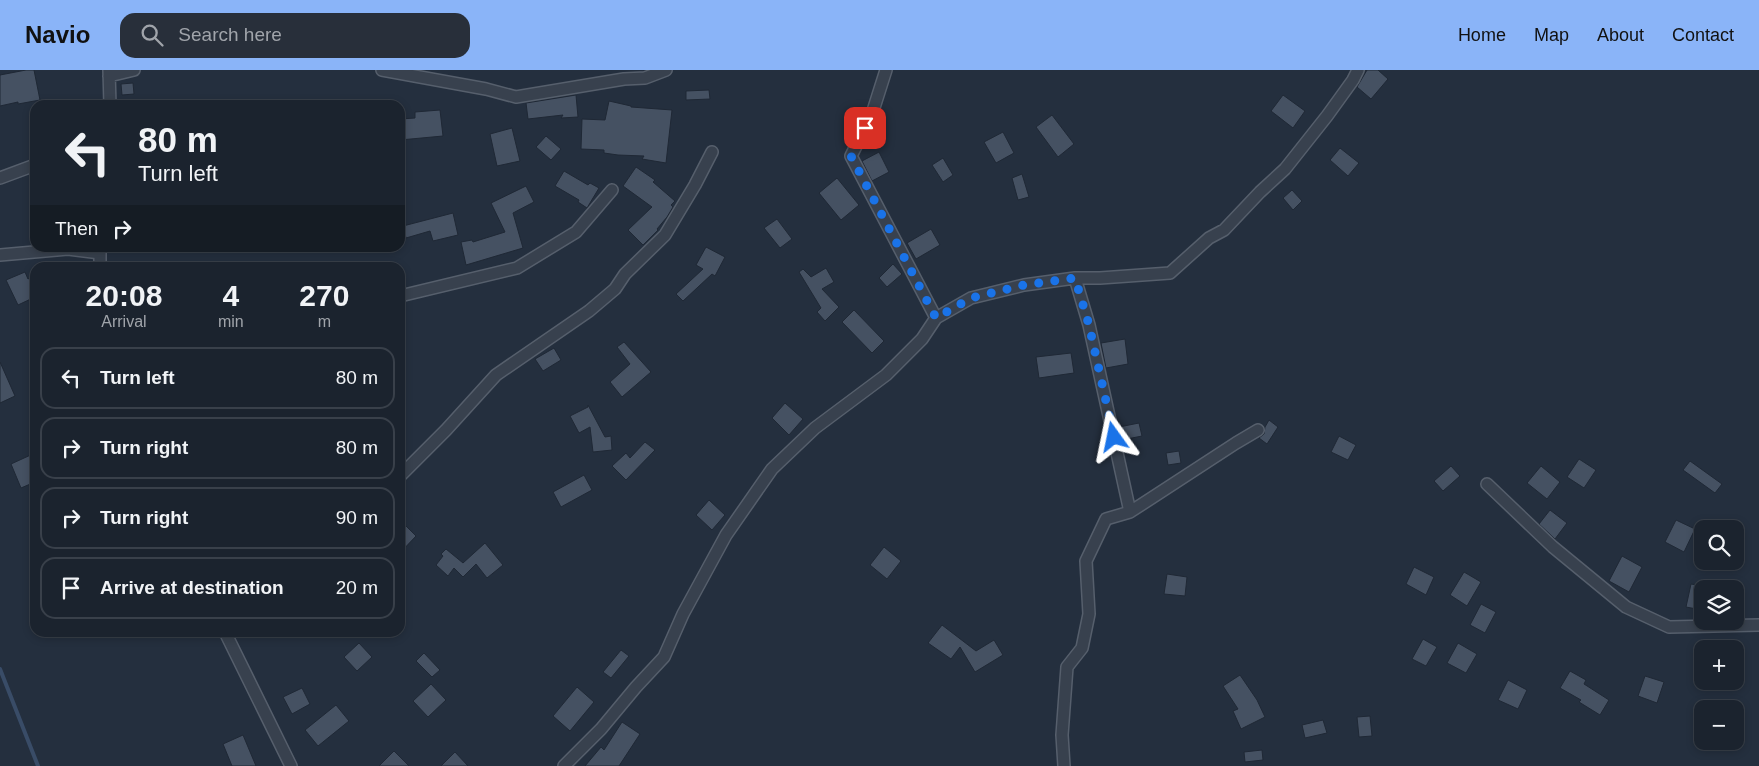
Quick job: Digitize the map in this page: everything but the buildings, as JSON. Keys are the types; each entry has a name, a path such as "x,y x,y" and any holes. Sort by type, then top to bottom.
{"street":[{"path":"110,100 109,73 134,70"},
{"path":"382,70 486,89 516,97 624,79 645,78 666,70"},
{"path":"886,70 872,114 851,156 936,318"},
{"path":"564,766 601,730 636,687 664,657 683,614 726,535 772,469 815,428 886,375 922,339 936,318 971,298 1024,285 1075,278 1170,273 1209,238 1224,230 1285,169 1327,116 1358,70"},
{"path":"405,471 446,430 496,375 589,311 615,289 625,274 665,235 712,152"},
{"path":"0,178 30,167"},
{"path":"405,295 517,268 576,232 612,190"},
{"path":"0,255 34,252"},
{"path":"1075,278 1089,325 1130,512"},
{"path":"1064,766 1062,735 1067,667 1082,648 1089,614 1086,561 1106,519 1130,512 1258,430"},
{"path":"1487,484 1553,547 1626,607 1668,627 1759,625"},
{"path":"228,637 292,766"}],"waterway":[{"path":"0,669 38,766"}],"route":[{"path":"865,128 851,156 936,318 971,298 1024,285 1075,278 1089,325 1114,437"}]}
